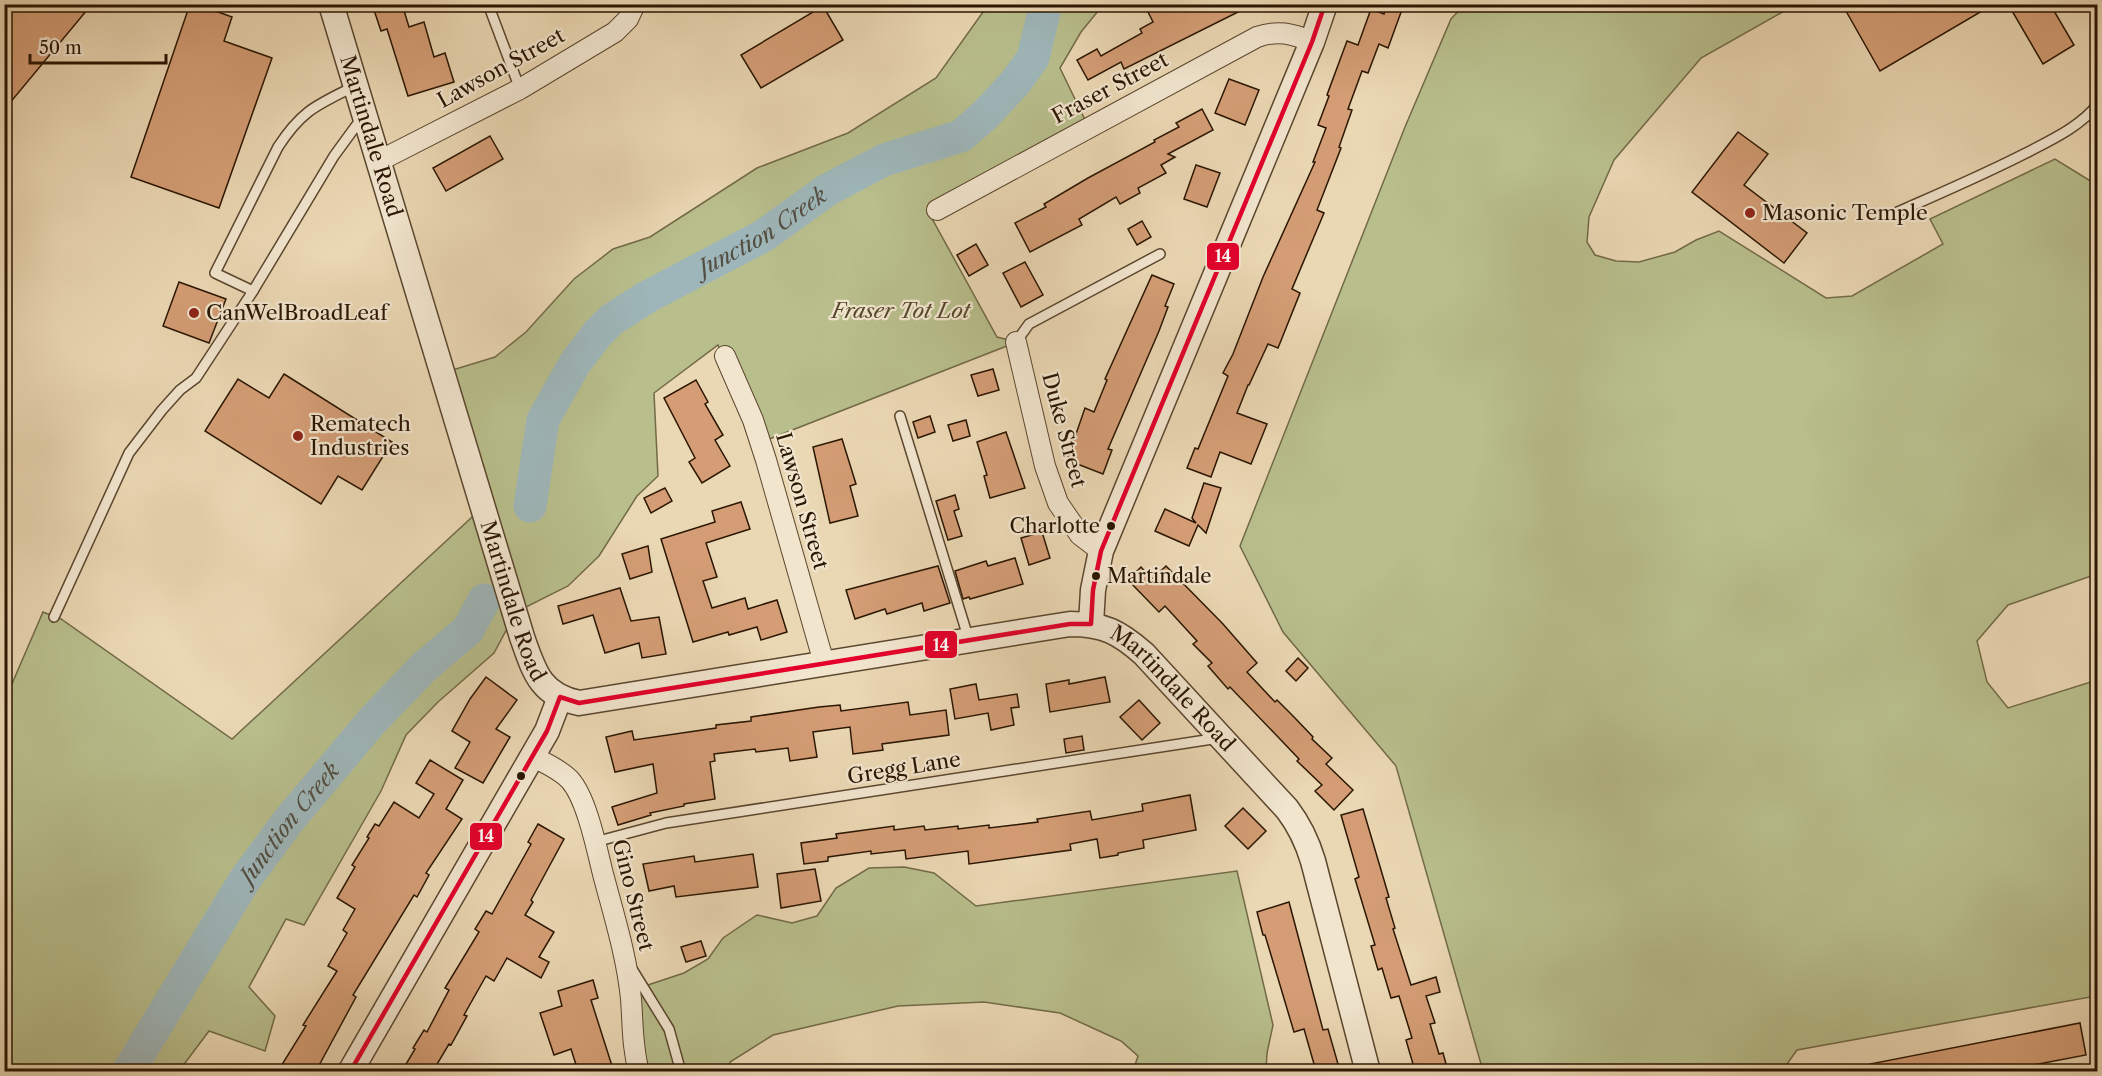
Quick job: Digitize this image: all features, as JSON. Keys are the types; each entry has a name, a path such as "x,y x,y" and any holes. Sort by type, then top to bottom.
{"street":[{"name":"Martindale Road","path":"331,4 526,647 545,688 560,697 579,703 1070,624 1091,624 1110,629 1127,639 1144,654 1287,809 1306,837 1368,1071"},
{"name":"Lawson Street","path":"379,161 520,89 615,32 628,18 635,4"},
{"path":"1091,624 1093,590 1101,550 1312,42 1325,4"},
{"name":"Fraser Street","path":"937,210 1257,37 1282,32 1312,42"},
{"name":"Duke Street","path":"1016,342 1045,466 1058,503 1080,535 1101,550"},
{"name":"Lawson Street","path":"724,356 753,420 824,663"},
{"path":"350,1071 547,731 560,697"},
{"name":"Gino Street","path":"532,756 570,780 577,790 595,842 625,957 639,1071"}],"lane":[{"path":"488,4 520,89"},
{"path":"253,291 215,273 278,147 302,116 318,104 356,86"},
{"path":"1891,216 2058,137 2097,104"},
{"path":"54,617 129,453 162,410 180,390 196,378 253,291 334,156 365,114"},
{"path":"1016,342 1029,324 1160,254"},
{"path":"900,416 969,641"},
{"name":"Gregg Lane","path":"595,842 666,824 1221,737"},
{"path":"625,957 669,1029 681,1071"}],"green space":[{"name":"Fraser Tot Lot","path":"988,5 1103,5 1081,32 1060,68 1088,126 929,213 997,337 1017,342 759,443 718,345 654,393 658,476 637,496 599,556 568,586 516,612 494,653 438,702 406,735 381,791 304,925 286,919 249,987 275,1016 265,1051 209,1031 179,1071 5,1072 5,700 43,612 61,619 232,739 484,506 446,372 495,357 526,332 574,279 613,249 650,237 757,168 848,133 936,78"},
{"path":"1464,5 1795,5 1701,58 1614,160 1589,217 1587,242 1595,255 1616,261 1639,262 1675,252 1719,231 1826,298 1852,296 1943,244 1930,219 2055,159 2097,185 2097,574 2008,605 1977,641 1987,682 2008,708 2097,680 2097,1016 2090,997 1797,1050 1782,1071 1483,1071 1396,766 1283,632 1240,546 1405,127 1451,19"},
{"path":"904,867 934,873 976,906 1237,871 1273,1025 1266,1071 1133,1071 1138,1056 1121,1041 1060,1013 984,1002 898,1006 773,1035 730,1062 727,1071 637,1071 630,1000 642,987 684,973 708,959 723,938 757,915 792,923 817,916 836,888 869,868"}],"building":[{"path":"4,4 92,4 4,110"},
{"path":"190,4 232,17 224,41 272,58 219,208 131,177"},
{"path":"393,4 402,4 409,27 424,22 434,57 445,53 454,82 408,96 387,29 381,31 374,10"},
{"path":"1144,4 1254,4 1124,69 1121,62 1088,80 1077,60 1097,49 1101,56 1142,33 1140,29 1153,22"},
{"path":"1387,4 1404,4 1388,48 1379,44 1368,73 1362,71 1348,109 1352,110 1339,147 1341,148 1317,210 1324,213 1292,289 1300,293 1278,348 1268,344 1237,413 1267,424 1251,464 1220,452 1211,477 1187,468 1195,448 1198,449 1228,376 1223,373 1233,354 1263,277 1315,162 1313,162 1326,128 1318,125 1347,41 1358,45 1371,9 1384,14"},
{"path":"1842,4 1994,4 1880,71"},
{"path":"2008,4 2050,4 2074,45 2043,64"},
{"path":"823,6 843,40 761,88 741,55"},
{"path":"1229,79 1259,90 1245,125 1215,113"},
{"path":"1202,109 1213,130 1168,154 1175,157 1161,165 1166,173 1138,188 1140,193 1120,204 1116,197 1079,219 1082,225 1030,252 1015,223 1046,207 1044,204 1088,178 1155,142 1154,140 1179,127 1176,123"},
{"name":"Masonic Temple","path":"1738,132 1768,154 1744,185 1807,233 1784,263 1692,192"},
{"path":"490,136 503,159 446,191 433,168"},
{"path":"1196,165 1220,173 1207,207 1184,199"},
{"path":"1142,221 1151,237 1137,245 1128,229"},
{"path":"976,244 988,265 969,276 957,255"},
{"path":"1025,262 1043,295 1021,307 1003,273"},
{"path":"1152,275 1174,284 1165,306 1168,307 1159,331 1108,449 1112,450 1103,474 1067,460 1085,408 1094,412 1107,380 1105,379"},
{"name":"CanWelBroadLeaf","path":"179,282 226,299 209,343 163,326"},
{"path":"993,369 999,390 978,396 971,375"},
{"name":"Rematech Industries","path":"284,374 392,442 362,490 338,476 321,504 205,431 238,379 269,398"},
{"path":"696,380 708,402 705,404 723,435 715,440 730,466 702,483 689,462 695,458 664,398"},
{"path":"930,416 935,432 918,438 913,422"},
{"path":"966,420 970,436 953,441 948,425"},
{"path":"1006,432 1025,488 990,498 984,476 987,475 977,442"},
{"path":"842,439 856,484 850,486 858,516 830,523 813,447"},
{"path":"1204,483 1221,488 1206,533 1198,525 1189,546 1155,531 1165,509 1196,523 1192,518"},
{"path":"665,488 672,501 651,513 644,498"},
{"path":"955,495 959,509 954,511 962,536 948,540 936,501"},
{"path":"741,502 750,529 706,543 717,577 703,581 712,608 745,598 748,609 777,600 787,632 761,640 757,627 693,642 661,539 715,522 712,511"},
{"path":"1042,532 1050,558 1029,565 1021,538"},
{"path":"648,546 652,572 630,579 622,554"},
{"path":"1015,558 1023,584 963,599 955,571 986,561 988,566"},
{"path":"938,566 950,603 924,611 922,603 887,614 885,609 855,619 846,590"},
{"path":"1166,566 1223,624 1257,663 1247,672 1332,758 1326,764 1353,790 1334,810 1315,791 1322,785 1208,666 1212,663 1193,644 1197,641 1165,606 1159,612 1128,580 1141,567 1152,579"},
{"path":"620,588 631,621 659,617 666,654 642,658 639,643 605,653 593,615 563,624 558,606"},
{"path":"1298,658 1308,668 1296,681 1286,671"},
{"path":"486,677 517,700 496,729 510,737 483,783 455,768 470,742 452,731 470,699"},
{"path":"1105,677 1110,702 1050,712 1046,684 1069,680 1069,684"},
{"path":"976,684 979,700 1017,694 1019,707 1011,708 1014,725 991,730 988,713 955,719 950,689"},
{"path":"1139,700 1160,723 1142,740 1120,717"},
{"path":"908,702 910,715 946,710 949,735 882,744 883,750 853,754 850,727 813,732 817,757 790,761 788,748 714,754 715,761 710,762 715,799 650,813 651,815 618,825 612,807 657,793 653,764 615,772 606,737 632,731 634,740 716,728 716,725 751,721 751,717 819,707 840,705 841,711"},
{"path":"1082,736 1084,750 1066,753 1064,739"},
{"path":"430,760 463,780 446,809 462,819 426,873 429,875 417,897 414,895 353,995 356,997 316,1071 278,1071 306,1026 303,1025 337,971 328,966 347,933 343,930 355,909 337,898 355,867 352,865 375,824 379,826 394,802 419,818 434,794 416,783"},
{"path":"1190,795 1196,830 1143,840 1144,848 1118,853 1118,855 1100,858 1097,839 1070,844 1071,850 969,864 968,851 906,859 905,850 871,854 871,851 828,857 828,861 804,864 801,843 837,838 836,834 894,826 894,830 924,826 925,830 989,825 989,828 1038,822 1037,819 1090,811 1092,820 1143,811 1142,804"},
{"path":"1243,808 1266,831 1248,849 1225,826"},
{"path":"1363,809 1389,897 1386,898 1395,928 1393,929 1411,985 1436,977 1440,992 1426,996 1435,1023 1430,1024 1439,1054 1443,1053 1448,1071 1415,1071 1406,1040 1412,1038 1399,996 1391,998 1382,968 1378,970 1371,946 1375,945 1355,879 1359,877 1341,815"},
{"path":"538,824 564,839 525,915 554,932 539,957 549,962 541,978 507,958 494,981 486,976 464,1015 467,1016 451,1045 449,1044 433,1071 402,1071 424,1030 427,1032 449,990 445,988 479,932 475,929 486,911 492,914 531,844 528,842"},
{"path":"753,854 758,887 676,897 674,886 649,891 643,864 694,856 695,862"},
{"path":"815,869 821,901 781,908 777,874"},
{"path":"1289,902 1323,1030 1328,1029 1340,1071 1316,1071 1304,1029 1294,1032 1265,935 1263,935 1257,912"},
{"path":"701,941 706,956 686,962 681,947"},
{"path":"593,980 598,998 591,1000 613,1069 578,1071 571,1049 554,1055 540,1013 562,1006 558,991"},
{"path":"2080,1023 2086,1055 2002,1071 1871,1071 1870,1064"}],"waterway":[{"name":"Junction Creek","path":"530,506 543,420 575,363 611,320 647,297 763,236 827,190 884,160 961,136 985,115 1015,83 1033,58 1046,4"},
{"name":"Junction Creek","path":"128,1072 244,881 289,820 373,720 424,667 468,630 484,600"}],"transit line":[{"name":"14","path":"350,1072 547,731 560,697 579,703 1070,624 1091,624 1093,590 1101,551 1312,42 1325,4"}],"place":[{"name":"Masonic Temple","path":"1750,213"},
{"name":"CanWelBroadLeaf","path":"194,313"},
{"name":"Rematech Industries","path":"298,436"},
{"name":"Charlotte","path":"1111,526"},
{"name":"Martindale","path":"1096,576"}]}
